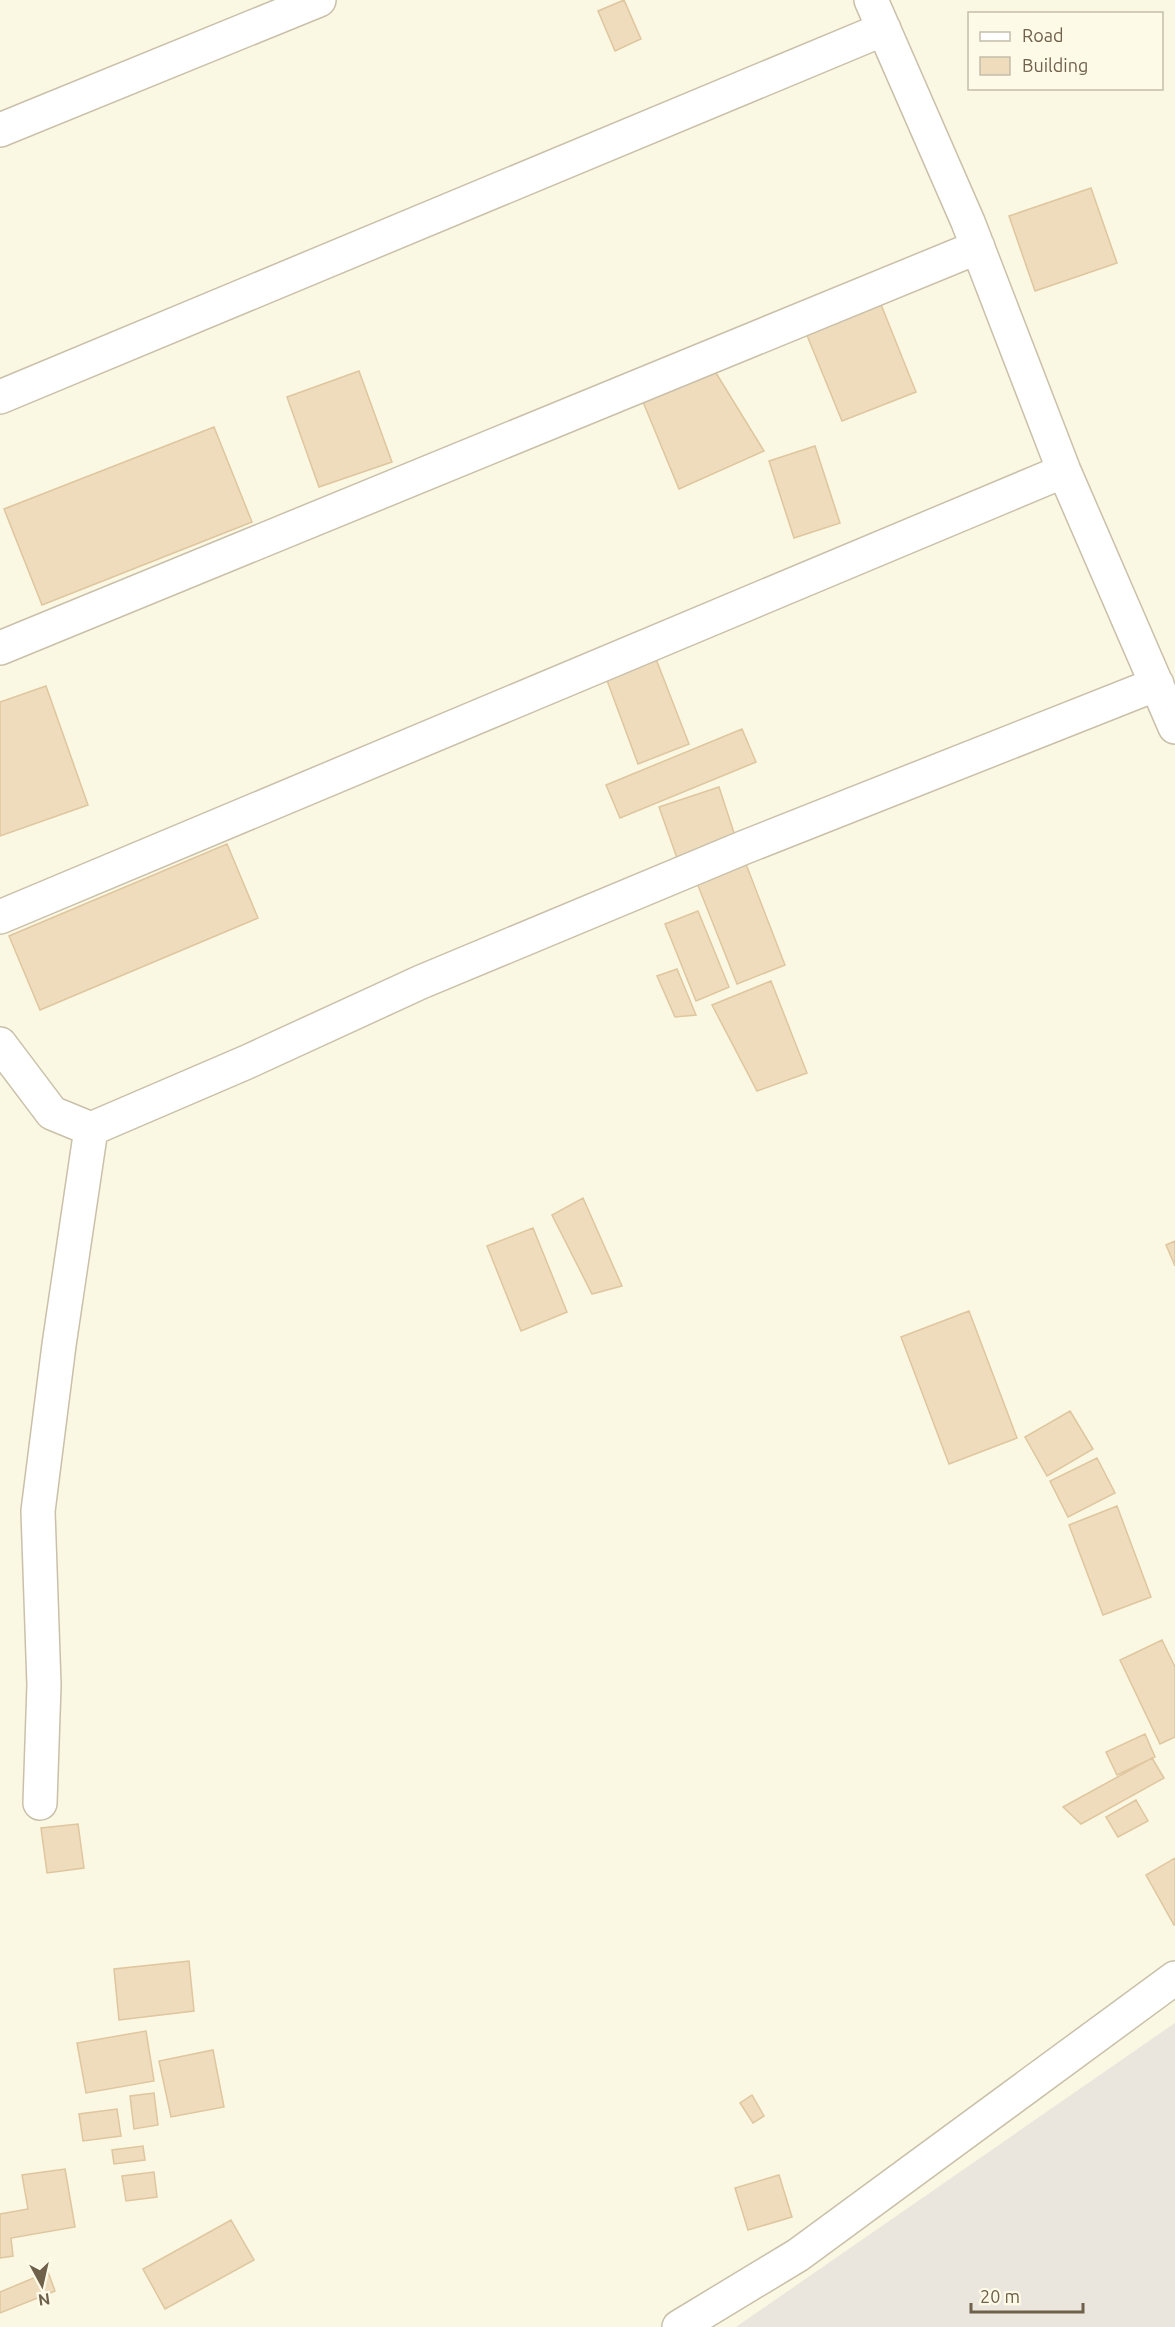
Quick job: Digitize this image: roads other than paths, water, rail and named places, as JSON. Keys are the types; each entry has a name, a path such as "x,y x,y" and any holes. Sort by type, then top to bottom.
{"street":[{"path":"0,130 319,0"},
{"path":"0,397 877,15 978,247 1064,471 1175,726"},
{"path":"0,648 978,247"},
{"path":"0,916 1064,471"},
{"path":"0,1044 51,1113 91,1129 247,1062 421,982 745,847 1157,684"},
{"path":"40,1803 44,1685 38,1511 59,1345 91,1129"},
{"path":"694,2323 798,2255 1175,1978"}]}
